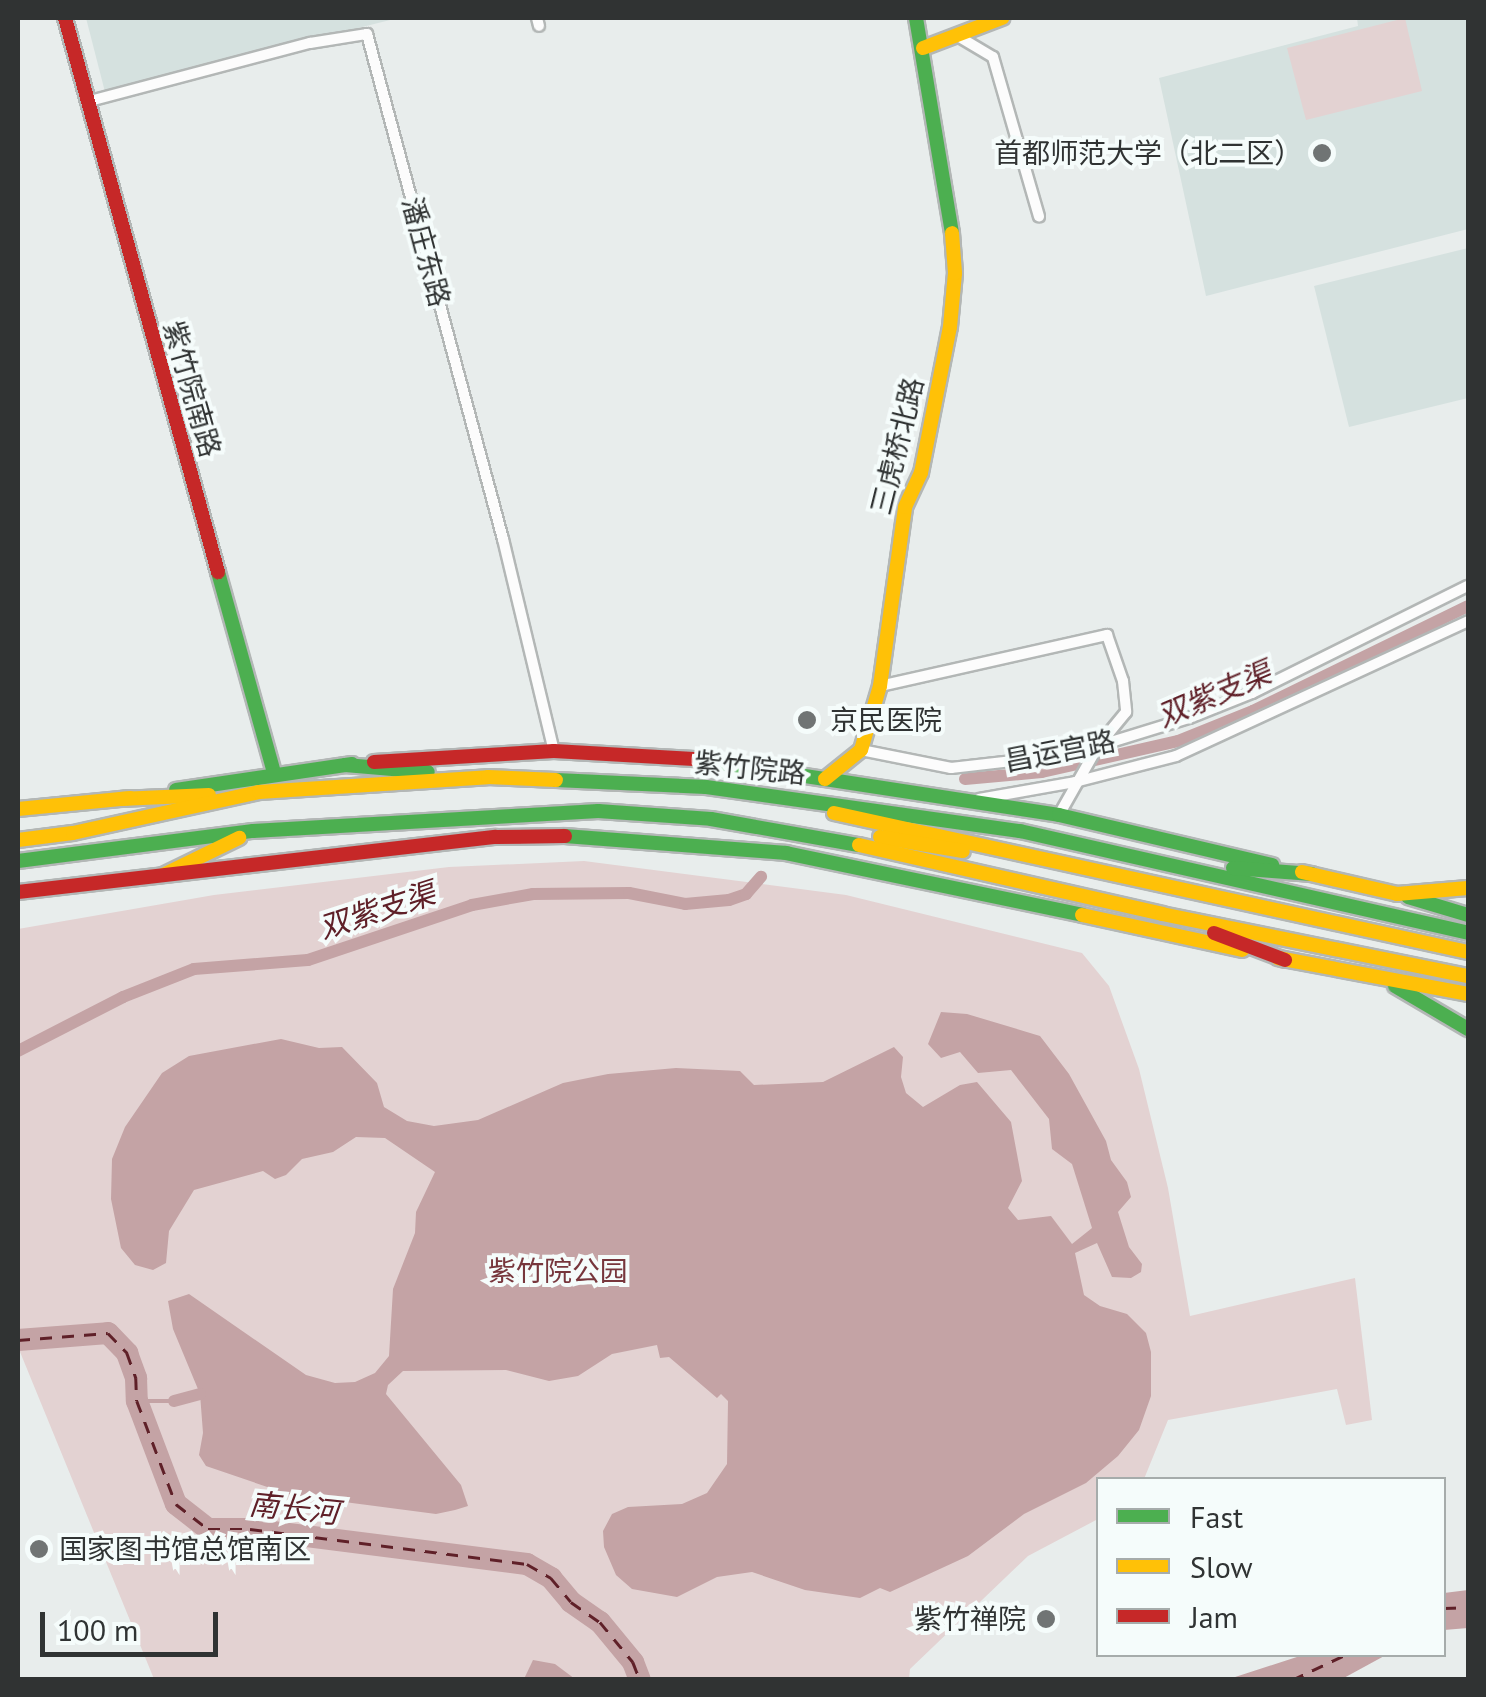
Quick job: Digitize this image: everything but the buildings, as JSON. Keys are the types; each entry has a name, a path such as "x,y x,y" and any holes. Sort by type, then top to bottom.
{"main road":[{"name":"紫竹院南路","path":"65,18 274,774"},
{"name":"三虎桥北路","path":"861,750 880,686 905,507 921,473 950,327 955,273 916,18"},
{"path":"923,48 1002,18"},
{"path":"826,779 861,750"},
{"path":"120,800 274,774 428,756 554,752 706,760 1059,815 1397,894 1468,915"},
{"path":"345,764 488,776"},
{"name":"紫竹院路","path":"18,840 74,833 259,792 488,776 706,787 1020,830 1468,934"},
{"path":"706,787 1021,851 1450,953 1468,962"},
{"path":"18,809 259,792"},
{"name":"紫竹院路","path":"18,861 252,832 598,810 711,818 910,854 1162,914 1468,976"},
{"path":"711,818 794,822 1019,861 1450,953 1468,952"},
{"path":"163,875 252,832"},
{"path":"18,892 496,837 606,836 786,853 861,866 1285,960 1468,994"},
{"path":"1167,862 1312,874"},
{"path":"1397,894 1468,888"},
{"path":"1162,914 1285,960"},
{"path":"1386,980 1468,1028"}],"street":[{"name":"潘庄东路","path":"86,102 310,42 367,34 503,539 554,752"},
{"path":"955,35 993,57 1038,216"},
{"name":"昌运宫路","path":"861,750 951,768 1048,757 1098,746 1190,718 1252,693 1468,586"},
{"path":"969,801 1075,782 1176,756 1468,621"},
{"name":"昌运宫路","path":"880,686 1107,635 1122,681 1126,712 1098,746 1059,815"}],"shaded area":[{"path":"86,18 398,18 105,92"},
{"name":"首都师范大学（北二区）","path":"1357,18 1468,18 1468,229 1206,296 1159,78 1358,26"},
{"path":"1468,248 1468,398 1349,427 1314,286"},
{"path":"941,1012 967,1014 1040,1036 1069,1074 1106,1141 1111,1160 1127,1182 1131,1197 1118,1212 1129,1247 1142,1264 1141,1272 1131,1278 1112,1277 1097,1243 1075,1253 1084,1295 1100,1306 1127,1314 1146,1333 1151,1352 1151,1396 1139,1430 1118,1456 1086,1483 1024,1514 968,1556 890,1592 880,1588 860,1598 805,1590 752,1572 717,1577 677,1597 632,1589 616,1575 604,1547 603,1531 612,1514 628,1507 682,1504 707,1493 727,1464 728,1401 721,1394 717,1398 669,1357 660,1358 657,1345 612,1354 578,1376 549,1381 506,1370 403,1371 388,1385 386,1394 461,1485 468,1506 455,1510 436,1514 291,1495 206,1466 199,1455 203,1433 200,1394 173,1329 168,1301 189,1294 306,1375 335,1383 355,1382 375,1373 389,1356 393,1289 415,1233 416,1212 435,1172 385,1138 356,1137 333,1152 302,1159 286,1175 275,1179 263,1171 194,1190 169,1231 166,1263 153,1270 135,1265 121,1248 111,1199 112,1159 125,1127 162,1073 189,1056 281,1039 319,1048 342,1047 377,1083 384,1107 407,1121 434,1126 478,1120 563,1083 608,1074 676,1068 740,1071 754,1085 823,1082 894,1047 903,1057 901,1077 906,1093 923,1107 960,1085 977,1082 1011,1122 1022,1181 1008,1208 1018,1220 1051,1216 1072,1244 1092,1228 1072,1164 1052,1149 1049,1119 1011,1070 978,1073 960,1052 941,1058 928,1044"},
{"path":"1468,1590 1468,1628 1446,1630 1446,1593"},
{"path":"1295,1657 1382,1657 1342,1679 1229,1679"},
{"path":"533,1660 555,1664 575,1679 524,1679"}],"green space":[{"path":"1405,18 1422,91 1306,120 1287,48"},
{"name":"紫竹院公园","path":"584,861 846,895 1082,953 1109,986 1139,1069 1168,1188 1190,1316 1355,1278 1372,1420 1346,1425 1337,1389 1168,1420 1145,1477 1096,1477 1096,1520 1028,1556 910,1669 909,1679 154,1679 18,1347 18,929 214,895 449,867"}],"waterway":[{"name":"双紫支渠","path":"965,779 1042,772 1178,741 1253,711 1468,606"},
{"name":"双紫支渠","path":"18,1051 123,997 194,969 308,960 472,905 533,894 629,893 685,904 729,900 746,894 761,877"},
{"name":"南长河","path":"18,1340 108,1333 127,1353 136,1378 137,1401 176,1504 208,1529 250,1529 527,1564 551,1578 571,1602 600,1622 633,1662 640,1680"},
{"path":"174,1401 200,1394"},
{"path":"137,1401 174,1401"}],"ferry route":[{"path":"18,1340 108,1333 127,1353 136,1378 137,1401 176,1504 208,1529 250,1529 527,1564 551,1578 571,1602 600,1622 633,1662 640,1680"},
{"path":"1446,1608 1468,1607"},
{"path":"1292,1680 1341,1657"}],"traffic: fast":[{"path":"916,18 952,233"},
{"path":"218,572 274,773"},
{"path":"694,759 1059,815 1272,865"},
{"path":"176,790 352,764"},
{"path":"345,765 428,772"},
{"path":"556,780 706,787 1020,831 1468,933"},
{"path":"18,861 253,831 598,811 711,819 859,845"},
{"path":"565,836 786,853 1082,915"},
{"path":"1233,868 1312,874"},
{"path":"1408,897 1468,915"},
{"path":"1395,986 1468,1029"}],"traffic: slow":[{"path":"923,48 1002,18"},
{"path":"825,779 861,750 880,686 905,507 921,473 950,327 955,273 952,233"},
{"path":"18,840 73,833 259,792 488,777 556,780"},
{"path":"120,799 209,795"},
{"path":"18,809 130,798"},
{"path":"834,813 1468,952"},
{"path":"880,837 963,851"},
{"path":"163,875 239,838"},
{"path":"859,845 1162,914 1468,976"},
{"path":"1302,872 1397,894 1468,888"},
{"path":"1082,915 1242,950"},
{"path":"1278,958 1468,994"}],"traffic: jam":[{"path":"65,18 218,572"},
{"path":"374,762 554,751 694,759"},
{"path":"18,892 496,837 565,836"},
{"path":"1214,933 1285,960"}],"place":[{"name":"首都师范大学（北二区）","path":"1322,153"},
{"name":"京民医院","path":"807,720"},
{"name":"国家图书馆总馆南区","path":"39,1549"},
{"name":"紫竹禅院","path":"1046,1619"}]}
